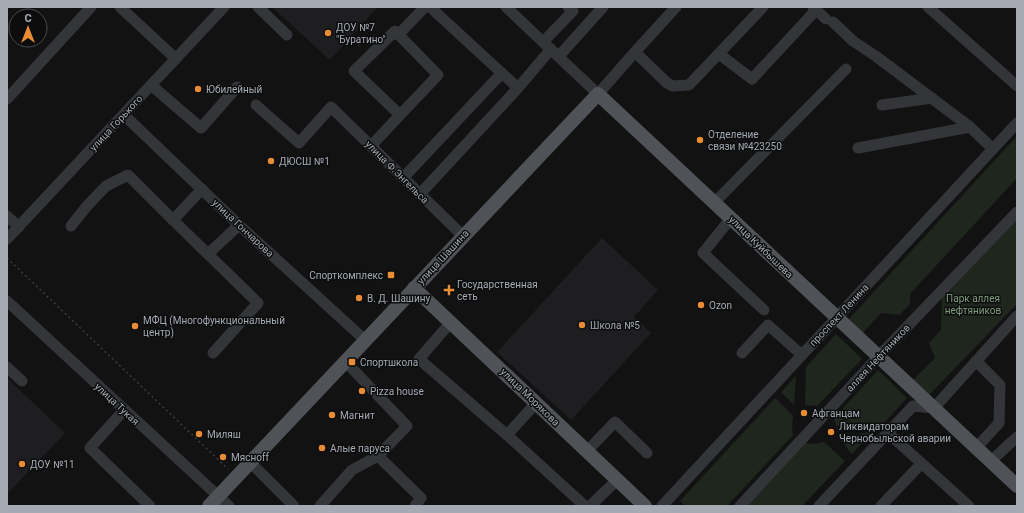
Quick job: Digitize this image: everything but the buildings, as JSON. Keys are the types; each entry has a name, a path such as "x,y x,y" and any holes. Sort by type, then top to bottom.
{"main road":[{"name":"улица Куйбышева","path":"598,94 1017,486"},
{"name":"улица Шашина","path":"213,501 598,94"},
{"name":"улица Морякова","path":"414,288 645,506"}],"street":[{"path":"7,99 91,7"},
{"path":"120,7 176,59"},
{"name":"улица Горького","path":"7,239 224,7"},
{"path":"258,7 287,35"},
{"path":"398,35 425,7"},
{"path":"430,7 518,88"},
{"name":"улица Куйбышева","path":"506,7 598,94"},
{"path":"420,194 518,88 551,49 573,11 568,7"},
{"path":"551,49 603,7"},
{"name":"улица Шашина","path":"598,94 676,7"},
{"path":"635,52 667,83 673,86 689,85 763,7"},
{"path":"928,7 1017,86"},
{"path":"719,54 752,79 815,8 853,41 877,57 970,127 993,149"},
{"path":"371,146 438,75 395,31 354,71 400,115"},
{"path":"715,202 846,69"},
{"path":"403,178 502,73"},
{"path":"151,85 201,128 237,87"},
{"path":"882,105 932,98"},
{"name":"улица Ф.Энгельса","path":"256,105 299,143 332,107 463,236"},
{"name":"улица Гончарова","path":"124,115 239,225 365,340"},
{"name":"проспект Ленина","path":"662,506 1017,123"},
{"path":"858,148 970,127"},
{"path":"71,226 106,186 128,175 258,303 213,353"},
{"path":"172,220 202,189"},
{"name":"аллея Нефтяников","path":"740,506 879,356 1017,212"},
{"path":"7,216 19,227"},
{"path":"731,218 703,253 764,310"},
{"path":"208,254 239,225"},
{"name":"улица Тукая","path":"7,301 124,410 213,501 229,506"},
{"path":"820,506 913,406 934,408 1017,316"},
{"path":"451,322 419,359 507,435 584,506"},
{"path":"742,353 768,326 802,355"},
{"path":"320,506 352,470 378,456 407,426 345,361"},
{"path":"976,361 1000,385 999,423 976,448"},
{"path":"7,367 22,381"},
{"path":"507,435 536,403"},
{"path":"124,410 90,448 150,506"},
{"path":"587,451 615,422 647,453"},
{"path":"888,434 969,506"},
{"path":"991,461 1017,437"},
{"path":"378,456 421,498 415,506"},
{"path":"250,462 294,506"},
{"path":"881,506 921,464"},
{"path":"590,506 618,480"}],"path":[{"path":"7,258 236,477"}],"shaded area":[{"name":"ДОУ №7 \"Буратино\"","path":"272,7 378,7 330,60"},
{"name":"Школа №5","path":"602,238 658,290 634,317 651,333 571,420 497,352"},
{"name":"ДОУ №11","path":"7,378 65,433 7,494"}],"green space":[{"name":"Парк аллея нефтяников","path":"1017,136 1017,178 910,294 910,304 899,315 881,313 862,334 847,321"},
{"name":"Парк аллея нефтяников","path":"1017,217 1017,304 928,396 912,381 935,358 929,343 941,330 942,291"},
{"path":"836,334 862,359 817,406 805,405 806,367"},
{"path":"878,370 907,398 884,423 836,426 834,418"},
{"path":"796,376 794,405 781,392"},
{"path":"775,398 793,416 793,435 727,506 685,506 680,501"},
{"path":"873,431 852,454 839,438"},
{"path":"824,442 845,461 802,506 746,506 805,443 814,444"}],"place":[{"name":"ДОУ №7 \"Буратино\"","path":"328,33"},
{"name":"Юбилейный","path":"198,89"},
{"name":"Отделение связи №423250","path":"700,140"},
{"name":"ДЮСШ №1","path":"271,161"},
{"name":"Спорткомплекс","path":"391,275"},
{"name":"Государственная сеть","path":"449,290"},
{"name":"В. Д. Шашину","path":"359,298"},
{"name":"Ozon","path":"701,305"},
{"name":"Школа №5","path":"582,325"},
{"name":"МФЦ (Многофункциональный центр)","path":"135,326"},
{"name":"Спортшкола","path":"352,362"},
{"name":"Pizza house","path":"362,391"},
{"name":"Афганцам","path":"804,413"},
{"name":"Магнит","path":"332,415"},
{"name":"Ликвидаторам Чернобыльской аварии","path":"831,432"},
{"name":"Миляш","path":"199,434"},
{"name":"Алые паруса","path":"322,448"},
{"name":"Мясноff","path":"223,457"},
{"name":"ДОУ №11","path":"22,464"}]}
